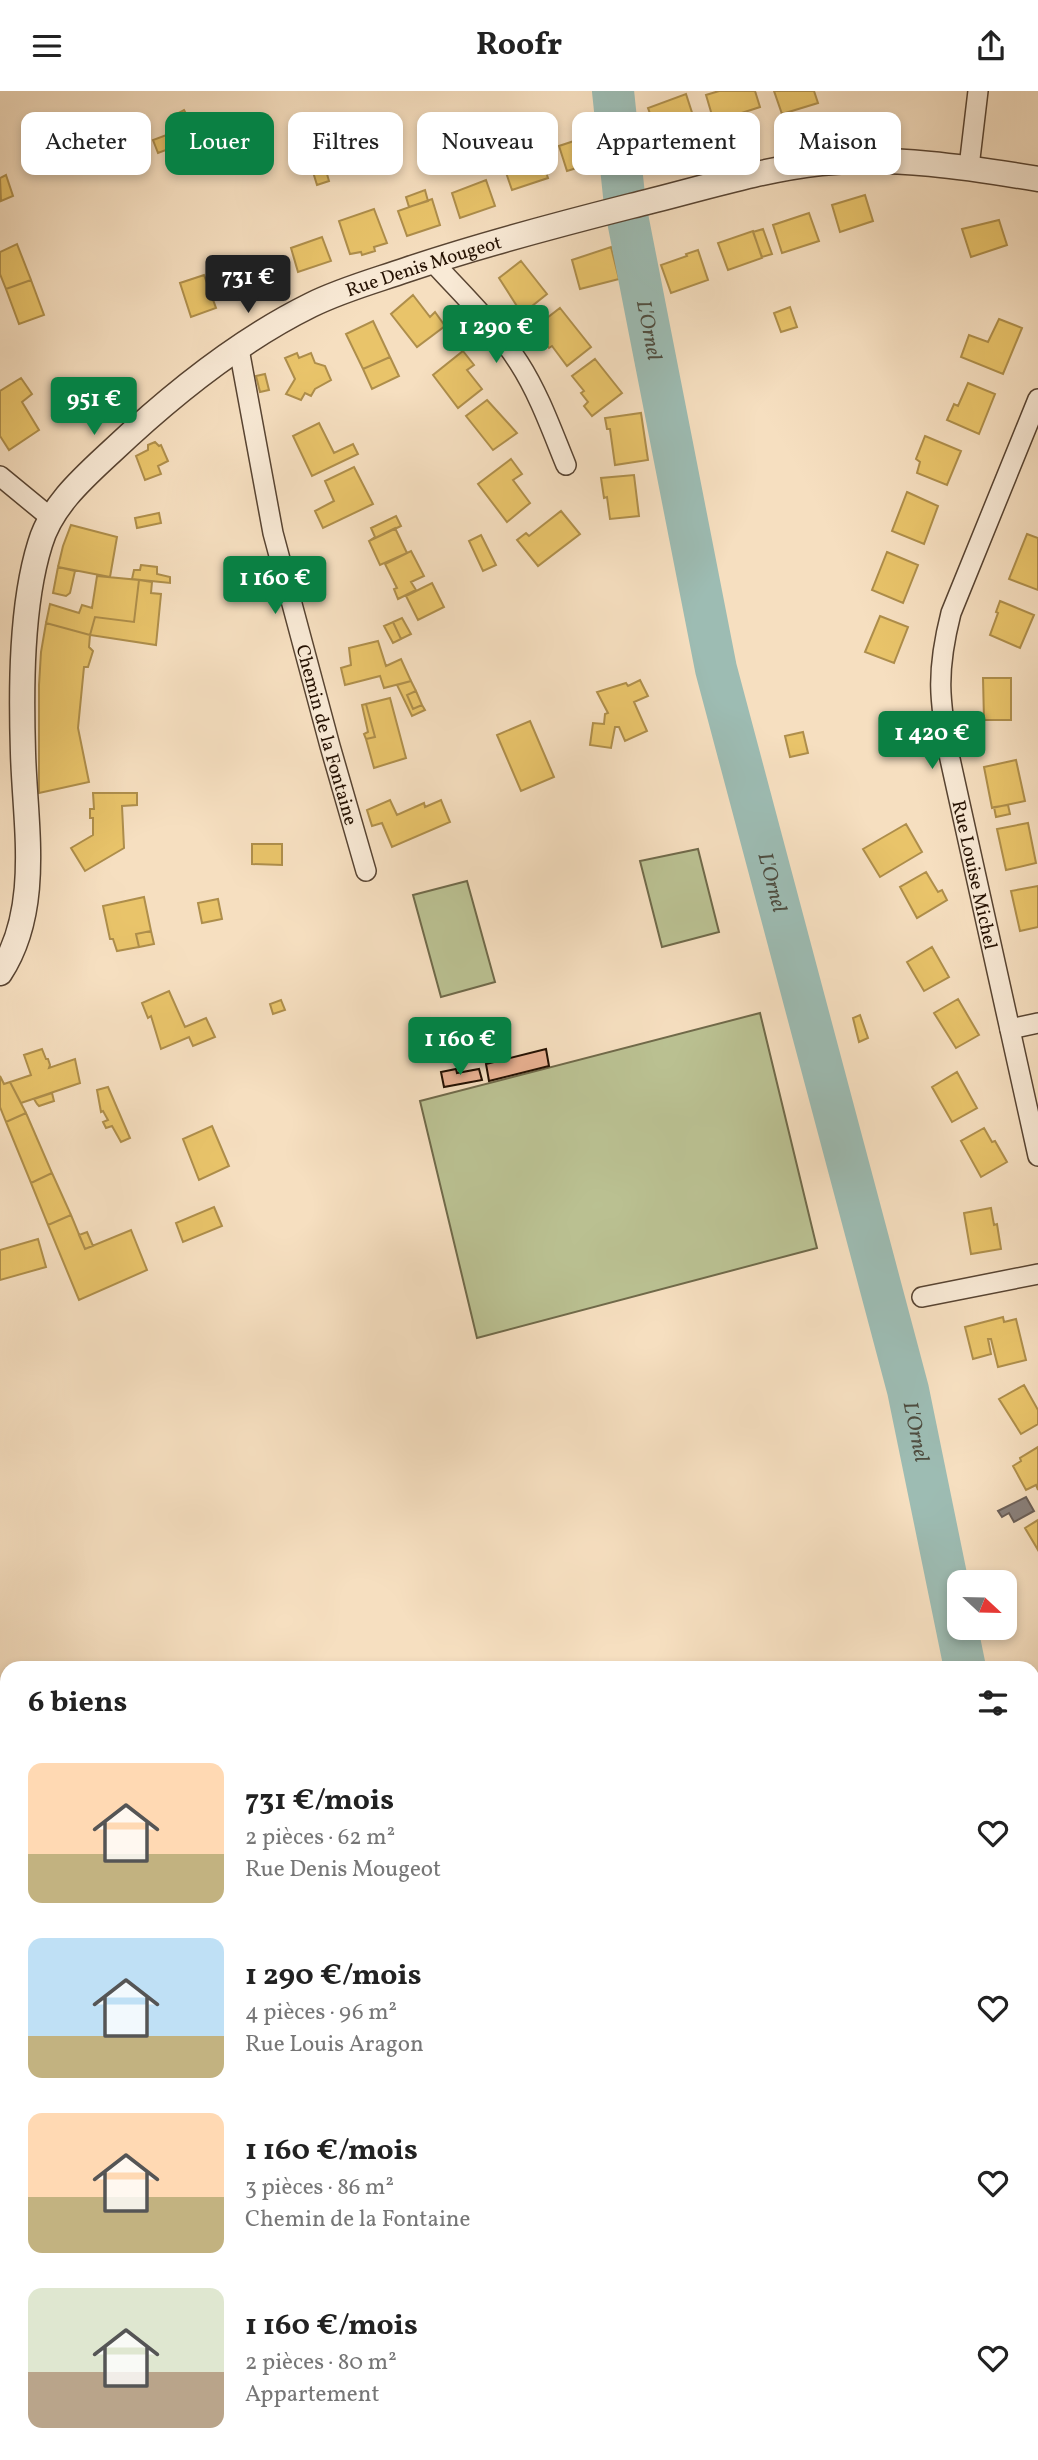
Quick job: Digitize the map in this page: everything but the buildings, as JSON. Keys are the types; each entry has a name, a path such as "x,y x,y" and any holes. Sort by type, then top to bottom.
{"street":[{"path":"969,167 978,91"},
{"name":"Rue Denis Mougeot","path":"0,973 16,944 23,920 27,847 22,691 31,577 41,540 51,518 75,488 134,430 239,349 277,323 314,304 432,261 610,211 752,176 817,164 881,161 969,167 1038,179"},
{"path":"432,261 497,333 520,363 566,465"},
{"name":"Chemin de la Fontaine","path":"239,349 274,533 330,747 366,871"},
{"name":"Rue Louise Michel","path":"1038,399 951,613 939,677 941,709 950,758 1038,1156"},
{"path":"0,476 51,518"},
{"path":"1010,1029 1038,1023"},
{"path":"922,1297 1038,1275"}],"green space":[{"path":"698,849 719,932 662,947 640,861"},
{"path":"467,881 495,982 441,997 413,895"},
{"path":"760,1013 817,1248 477,1338 420,1101"}],"water":[{"path":"601,91 623,91 625,112 603,112"},
{"path":"610,175 632,175 632,176 611,185"}],"waterway":[{"name":"L'Ornel","path":"613,91 625,205 716,669 908,1390 964,1661"}]}
